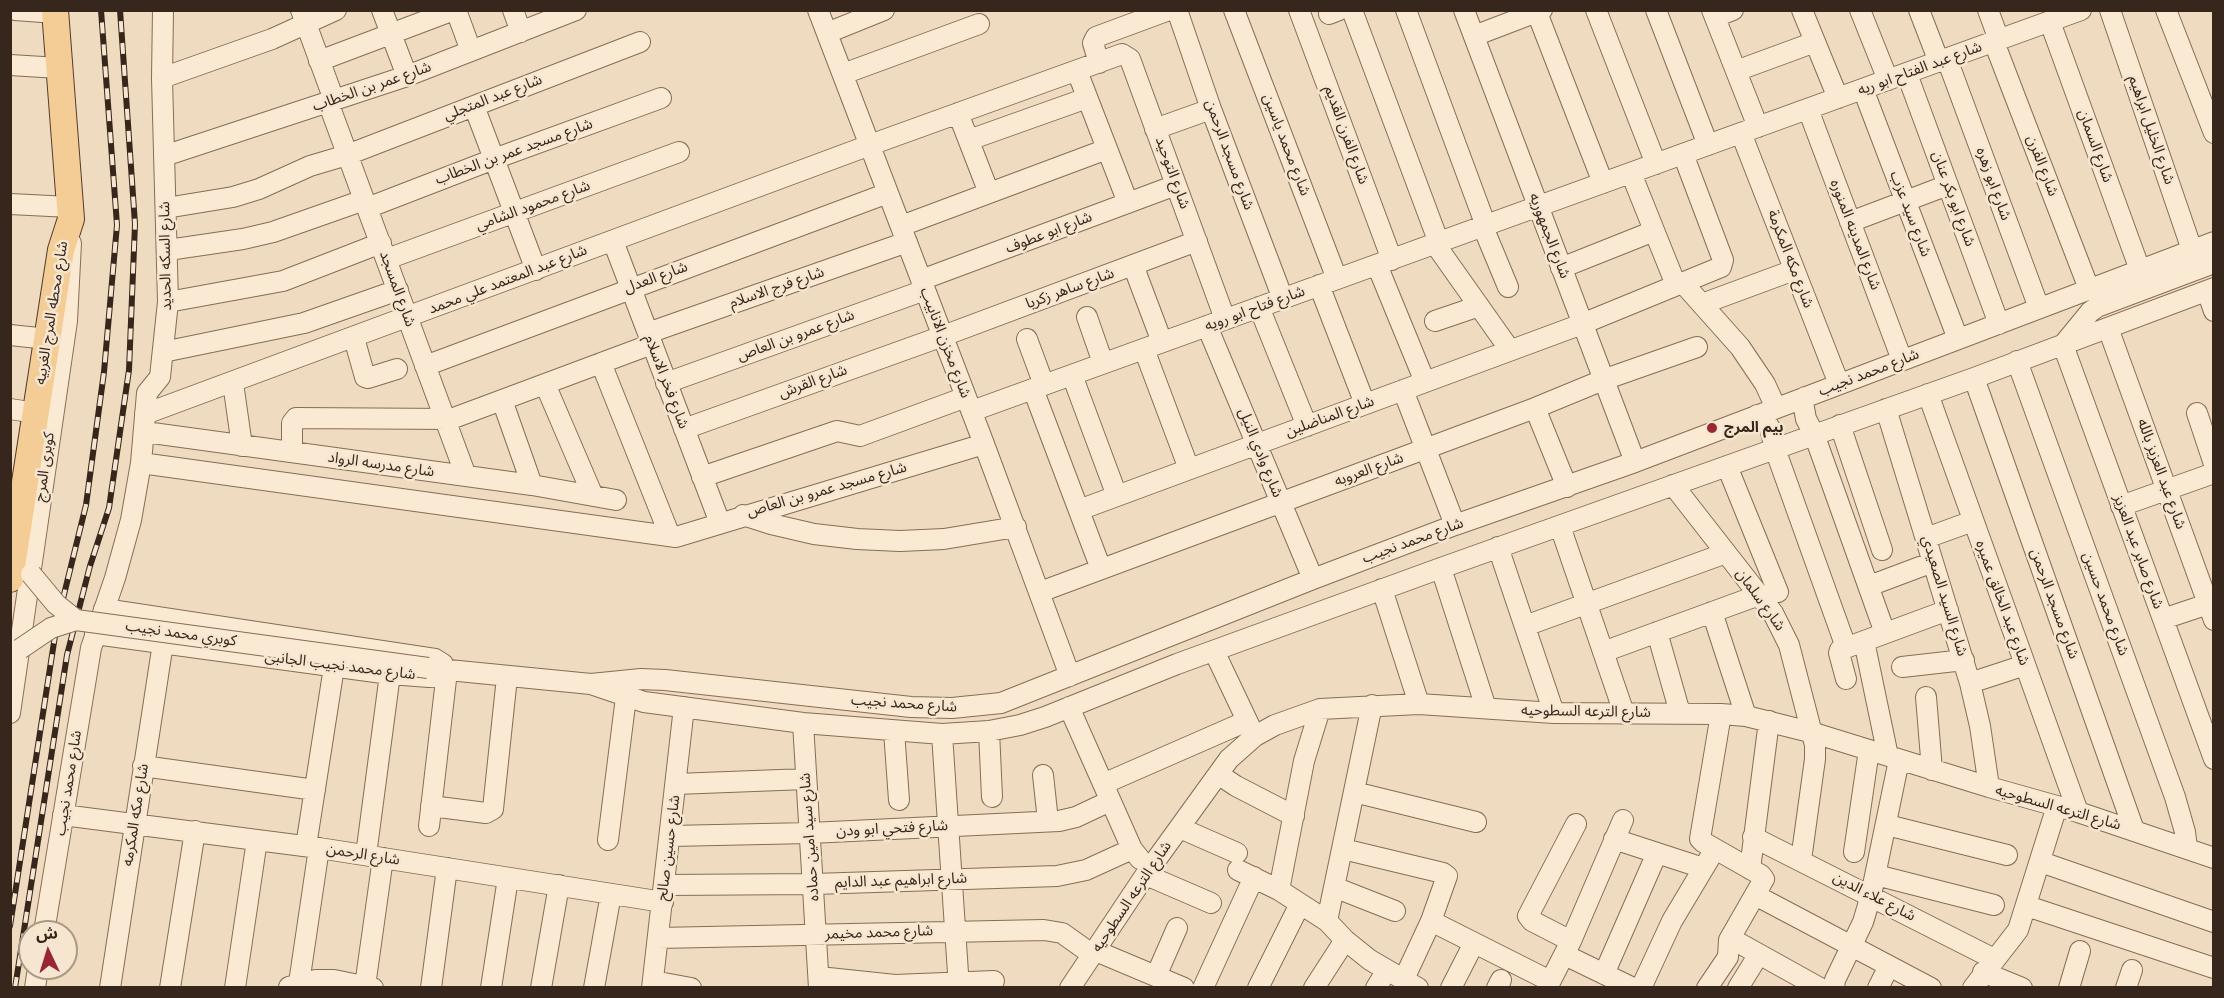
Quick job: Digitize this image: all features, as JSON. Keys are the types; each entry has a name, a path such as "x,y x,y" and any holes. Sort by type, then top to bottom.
{"main road":[{"name":"شارع محطه المرج الغربيه","path":"16,569 36,413 61,250 70,213 55,12"}],"street":[{"path":"15,10 55,12"},
{"name":"شارع السكه الحديد","path":"95,634 123,549 137,490 147,393 160,377 163,352 168,302 168,250 162,78 163,10"},
{"path":"162,78 272,39 303,17 336,10"},
{"path":"382,10 408,76"},
{"path":"319,61 455,10 471,51"},
{"path":"513,10 521,32"},
{"name":"شارع مخزن الانابيب","path":"818,10 1016,527 1070,676"},
{"path":"826,33 884,10"},
{"name":"شارع محمد ياسين","path":"1234,10 1328,282 1365,404"},
{"name":"شارع الفرن القديم","path":"1299,10 1425,382"},
{"path":"1352,10 1437,243 1510,350"},
{"path":"1406,10 1508,287"},
{"name":"شارع الجمهوريه","path":"1464,10 1635,462"},
{"path":"1596,10 1656,164"},
{"path":"1656,10 1708,145"},
{"path":"1802,10 1838,98"},
{"path":"1860,10 1888,81"},
{"name":"شارع ابو زهره","path":"1919,10 1943,60 2039,308"},
{"name":"شارع الفرن","path":"1988,10 1997,41 2089,289"},
{"name":"شارع عبد الفتاح ابو ريه","path":"1750,130 1997,41 2053,17 2081,10"},
{"name":"شارع الخليل ابراهيم","path":"2110,10 2192,250"},
{"path":"2166,10 2214,133"},
{"name":"شارع عمر بن الخطاب","path":"164,156 408,76 574,11"},
{"path":"870,146 1099,63 1094,40 1115,20 1169,11"},
{"name":"شارع مسجد الرحمن","path":"1169,11 1211,109 1283,299"},
{"path":"1474,36 1538,11 1603,183"},
{"name":"شارع مكه المكرمة","path":"1720,13 1750,130 1794,270 1839,384"},
{"path":"303,17 331,101"},
{"name":"شارع السمان","path":"2053,17 2140,270"},
{"path":"843,74 979,24"},
{"name":"شارع عبد المتجلي","path":"166,208 232,197 259,189 310,166 346,155 640,42"},
{"path":"1736,71 1815,42"},
{"name":"شارع التوحيد","path":"1099,63 1122,54 1127,56 1197,241 1216,323"},
{"path":"10,65 59,68"},
{"path":"1077,70 1128,203"},
{"name":"شارع ابو بكر عنان","path":"1907,74 1999,324"},
{"name":"شارع سيد عزب","path":"1863,89 1958,339"},
{"name":"شارع مسجد عمر بن الخطاب","path":"168,250 243,239 366,204 662,98"},
{"path":"969,140 1087,98"},
{"name":"شارع المسجد","path":"331,101 346,155 384,251 466,476"},
{"path":"474,106 536,270"},
{"path":"1155,129 1211,109"},
{"name":"شارع المدينه المنوره","path":"1808,109 1902,360"},
{"path":"958,113 989,193"},
{"path":"1538,207 1750,130"},
{"name":"شارع عبد المعتمد علي محمد","path":"145,423 233,382 870,146"},
{"name":"شارع فرج الاسلام","path":"446,420 601,363 650,339 904,234 989,193 1107,149"},
{"name":"شارع محمود الشامي","path":"168,302 283,280 514,213 679,152"},
{"name":"شارع المناضلين","path":"1079,510 1582,324 1721,267 1724,262 1683,154"},
{"path":"1631,173 1654,231 1679,284 1702,304 1753,365 1767,412 1764,419 1770,428 1775,449 1855,644 1894,758 1887,825 1871,895 1853,946 1835,980 1834,987"},
{"name":"شارع ابو عطوف","path":"923,285 1176,185"},
{"path":"1850,222 1948,185"},
{"name":"شارع العدل","path":"425,366 888,193"},
{"path":"10,204 70,213"},
{"name":"شارع فتاح ابو رويه","path":"969,404 1039,387 1538,207"},
{"name":"كوبرى المرج","path":"10,713 20,649 16,569 67,321 72,257 70,213"},
{"path":"1561,268 1654,231"},
{"name":"شارع فخر الاسلام","path":"613,241 720,523"},
{"name":"شارع ساهر زكريا","path":"943,336 1197,241"},
{"name":"شارع محمد نجيب","path":"438,670 591,684 616,680 657,680 911,707 977,707 1001,703 1455,525 1635,462 2214,242"},
{"path":"2063,345 2090,312 2097,307 2214,263"},
{"path":"1133,265 1153,346 1189,469"},
{"path":"1702,304 1794,270"},
{"name":"شارع عمرو بن العاص","path":"666,383 923,285"},
{"path":"163,352 304,323 398,290"},
{"path":"2210,290 2214,311"},
{"name":"شارع محمد نجيب","path":"591,684 644,702 861,729 942,734 989,731 1020,725 1177,664 1382,589 1974,378 2210,290"},
{"path":"1435,321 1479,306"},
{"path":"1259,307 1307,426"},
{"path":"1087,318 1104,363"},
{"name":"شارع وادي النيل","path":"1216,323 1256,444 1313,579"},
{"name":"شارع عبد العزيز بالله","path":"2108,328 2212,609"},
{"path":"10,335 48,339"},
{"name":"شارع القرش","path":"684,429 943,336"},
{"path":"354,338 365,377 397,369"},
{"path":"1027,339 1039,387 1101,569"},
{"name":"شارع صابر عبد العزيز","path":"2063,345 2214,759"},
{"name":"شارع العروبه","path":"1040,592 1535,408 1603,380 1697,347"},
{"name":"شارع محمد حسين","path":"2017,362 2175,797 2187,848"},
{"path":"141,463 670,536 601,363"},
{"path":"1072,375 1117,496"},
{"name":"شارع مسجد الرحمن","path":"1974,378 2134,830"},
{"path":"233,382 242,446"},
{"path":"545,384 593,496"},
{"path":"1403,390 1455,525"},
{"name":"شارع عبد الخالق عميره","path":"1928,394 2078,812"},
{"path":"1805,397 1803,402 1806,419 1814,434 1885,633"},
{"path":"502,400 532,485"},
{"path":"702,477 837,431 860,436 969,404"},
{"path":"1535,408 1567,487"},
{"name":"شارع السيد الصعيدي","path":"1886,409 1964,660 1980,726 1989,787"},
{"path":"10,410 36,413"},
{"path":"2197,413 2214,464"},
{"path":"292,452 292,423 298,418 446,420"},
{"name":"شارع مدرسه الرواد","path":"145,423 242,446 532,485 616,500"},
{"path":"1840,425 1882,550"},
{"name":"شارع مسجد عمرو بن العاص","path":"670,536 676,537 984,444"},
{"path":"1603,652 1768,593 1727,466"},
{"path":"2121,506 2214,473"},
{"name":"شارع سلمان","path":"1673,485 1726,554 1768,593 1785,634 1814,733 1815,759 1801,860"},
{"path":"743,515 814,534 900,541 944,539 1016,527"},
{"path":"1926,538 1973,521"},
{"path":"1560,526 1624,713"},
{"path":"1498,547 1554,713"},
{"path":"1525,626 1726,554"},
{"path":"1869,586 1933,562"},
{"path":"1441,568 1486,708"},
{"path":"16,569 76,620"},
{"path":"1382,589 1419,704"},
{"name":"شارع محمد نجيب الجانبى","path":"95,634 390,674 434,677 443,663 435,659 104,609"},
{"path":"2163,620 2212,609"},
{"path":"1846,679 1839,652 1948,610"},
{"path":"1713,612 1746,716"},
{"name":"كوبري محمد نجيب","path":"20,649 51,628 76,620 438,670"},
{"path":"1657,632 1680,713"},
{"name":"شارع محمد نجيب","path":"46,920 95,634"},
{"path":"1165,638 1177,664"},
{"name":"شارع مكه المكرمه","path":"110,987 163,643"},
{"path":"1214,651 1251,729"},
{"path":"1902,667 1964,660"},
{"path":"1970,683 2025,665"},
{"path":"334,667 315,790 313,847 293,985 325,980 360,986 375,856 390,674"},
{"path":"429,826 438,670"},
{"path":"431,806 486,813 493,809 507,677"},
{"path":"608,840 626,697"},
{"path":"1926,697 1932,770"},
{"path":"861,729 864,702"},
{"name":"شارع الترعه السطوحيه","path":"1070,987 1147,873 1251,729 1275,725 1320,709 1419,704 1554,713 1680,713 1746,716 1814,733 2078,812 2214,858"},
{"path":"1327,921 1372,705"},
{"name":"شارع حسين صالح","path":"652,984 684,707"},
{"path":"1069,707 1132,849 1147,873 1211,903"},
{"path":"1279,890 1304,761 1320,709"},
{"path":"1707,987 1729,955 1728,942 1764,879 1761,875 1700,839 1721,714"},
{"path":"1750,869 1768,721"},
{"name":"شارع سيد امين حماده","path":"803,723 822,984"},
{"name":"شارع فتحي ابو ودن","path":"670,836 810,833 1048,821 1076,817 1107,792 1251,729"},
{"path":"894,731 899,800"},
{"path":"989,731 992,797"},
{"path":"942,734 959,985"},
{"path":"1854,852 1869,750"},
{"path":"143,766 315,790"},
{"path":"1218,774 1294,816"},
{"path":"1043,775 1048,821"},
{"path":"676,784 806,778"},
{"path":"1354,792 1476,822"},
{"path":"1983,973 2018,930 2057,806"},
{"name":"شارع الرحمن","path":"63,815 313,847 611,894 663,893"},
{"path":"1431,921 1549,984 1568,948 1623,819"},
{"path":"1576,824 1528,916 1604,974 1633,987"},
{"path":"1887,825 2007,855"},
{"path":"1180,828 1327,921 1346,940 1403,979"},
{"path":"170,987 195,831"},
{"name":"شارع علاء الدين","path":"1753,837 1871,895 1983,973 2017,987"},
{"path":"1614,839 1703,868"},
{"path":"235,987 257,840"},
{"name":"شارع ابراهيم عبد الدايم","path":"663,893 814,884 1070,874 1086,870 1132,849"},
{"path":"1343,849 1445,873 1447,880 1431,921 1403,979 1376,987"},
{"path":"1641,987 1672,921 1715,849"},
{"path":"1604,974 1657,853"},
{"path":"2041,862 2214,922"},
{"path":"1203,987 1243,867"},
{"path":"431,987 447,868"},
{"path":"1876,875 1994,906"},
{"path":"491,987 508,878"},
{"path":"541,987 559,885"},
{"path":"1334,887 1395,911"},
{"path":"594,987 611,894"},
{"path":"1755,895 1853,946 1922,986"},
{"path":"1258,987 1300,904"},
{"path":"2027,906 2214,968"},
{"path":"1156,976 1178,928"},
{"name":"شارع محمد مخيمر","path":"658,938 1054,930 1095,953 1184,987"},
{"path":"1730,938 1759,954 1797,982 1820,987"},
{"path":"1314,987 1346,940"},
{"path":"1451,987 1474,943"},
{"path":"2069,987 2080,951"},
{"path":"1738,987 1759,954"},
{"path":"1878,987 1889,966"},
{"path":"822,984 959,985 994,981"},
{"path":"652,984 691,987"}],"railway":[{"path":"10,926 57,623 86,505 104,372 117,225 101,10"},
{"path":"15,988 67,655 90,566 109,508 129,370 135,224 120,10"}],"place":[{"name":"بيم المرج","path":"1712,428"}]}
